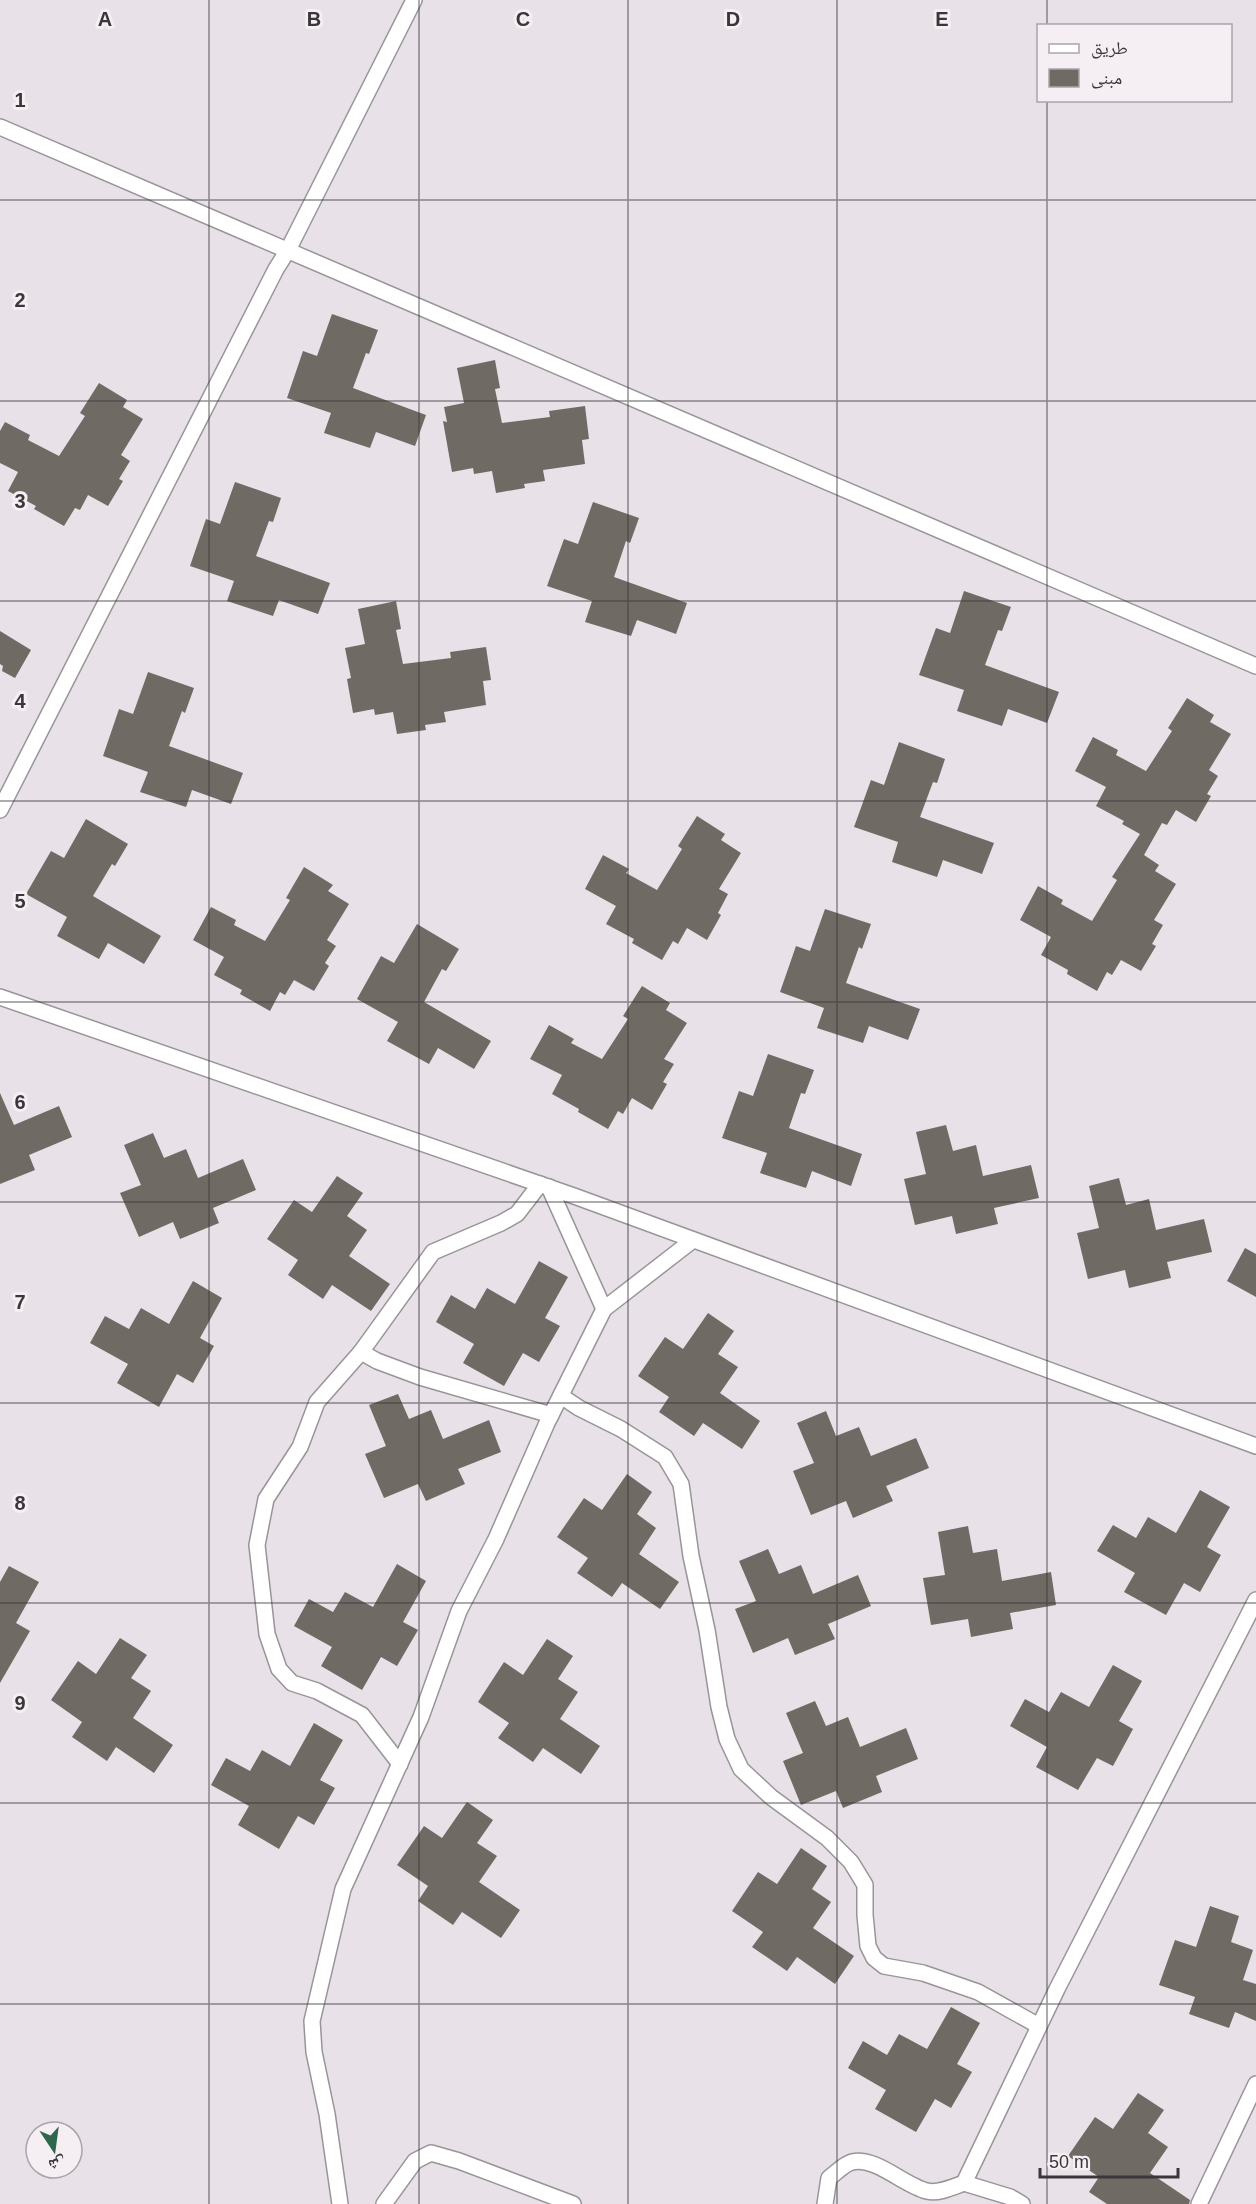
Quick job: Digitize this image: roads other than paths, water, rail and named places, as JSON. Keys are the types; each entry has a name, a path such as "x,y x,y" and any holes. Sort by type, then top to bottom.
{"street":[{"path":"0,810 414,0"},
{"path":"0,127 1256,666"},
{"path":"0,997 544,1186 1256,1446"},
{"path":"544,1186 604,1309"},
{"path":"400,1764 362,1715 317,1691 292,1683 279,1669 267,1634 257,1545 266,1499 300,1447 317,1402 361,1352 433,1252 501,1224 517,1214 544,1186"},
{"path":"340,2204 312,2021 343,1889 421,1717 459,1611 496,1539 551,1415 604,1309 693,1240"},
{"path":"361,1352 376,1361 420,1377 551,1415"},
{"path":"561,1396 579,1408 621,1429 665,1457 681,1485 691,1556 727,1739 741,1769 771,1797 828,1838 851,1862 865,1885 868,1946 874,1958 884,1966 923,1973 978,1992 1039,2026"},
{"path":"964,2183 1039,2026 1256,1600"},
{"path":"1199,2204 1256,2084"},
{"path":"384,2204 415,2161 431,2153 459,2161 573,2204"},
{"path":"825,2204 829,2178 846,2164 854,2161 873,2164 928,2191 946,2189 964,2183 1010,2197 1022,2204"}]}
